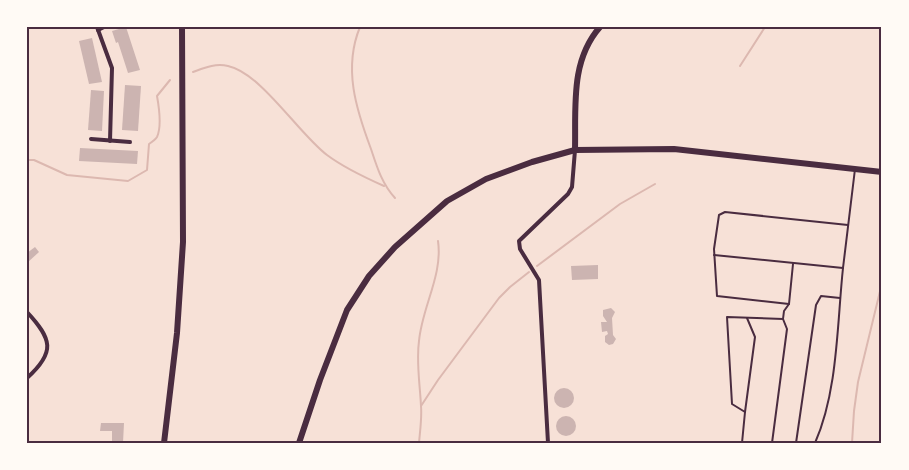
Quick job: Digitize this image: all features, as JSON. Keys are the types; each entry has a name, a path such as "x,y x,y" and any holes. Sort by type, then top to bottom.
{"main road":[{"path":"164,443 177,333 183,242 182,27"},
{"path":"575,150 577,77 581,57 587,43 600,27"},
{"path":"299,443 347,310 378,264 447,201 505,171 575,150 683,150 882,172"}],"street":[{"path":"104,27 97,28 112,68 110,141"},
{"path":"91,139 130,142"},
{"path":"548,443 539,280 520,249 519,241 568,194 572,187 575,150"},
{"path":"27,312 43,332 48,346 46,356 27,378"}],"lane":[{"path":"815,443 824,419 829,395 855,169"},
{"path":"789,304 717,296 714,255 719,215 725,212 848,225"},
{"path":"714,255 843,268"},
{"path":"772,443 787,329 783,320 784,310 789,304 793,264"},
{"path":"796,443 816,305 821,296 840,298"},
{"path":"746,412 732,404 727,317 783,320"},
{"path":"742,443 755,337 747,318"}],"building":[{"path":"126,27 140,70 128,73 112,31"},
{"path":"92,38 102,82 89,84 79,41"},
{"path":"125,85 141,86 138,131 122,130"},
{"path":"91,90 104,91 102,131 88,130"},
{"path":"80,148 138,151 137,164 79,161"},
{"path":"35,247 39,252 27,263 27,253"},
{"path":"598,265 598,279 572,280 571,266"},
{"path":"611,308 615,312 612,318 613,335 616,339 613,344 609,345 605,342 605,336 608,334 607,331 602,332 601,322 607,322 603,316 603,310"},
{"path":"564,388 571,391 574,398 571,405 564,408 557,405 554,398 557,391"},
{"path":"566,416 573,419 576,426 573,433 566,436 559,433 556,426 559,419"},
{"path":"101,423 124,423 123,443 112,443 112,431 100,431"}],"waterway":[{"path":"360,27 352,58 356,104 378,169 395,198"},
{"path":"740,66 765,27"},
{"path":"193,72 219,65 241,71 266,92 327,155 347,168 384,186"},
{"path":"27,160 34,160 67,175 128,181 147,170 149,144 157,137 159,128 157,96 170,80"},
{"path":"537,266 620,204 655,184"},
{"path":"419,443 421,411 418,349 421,328 438,266 438,241"},
{"path":"421,406 499,298 529,272"},
{"path":"852,443 858,382 882,283"}]}
